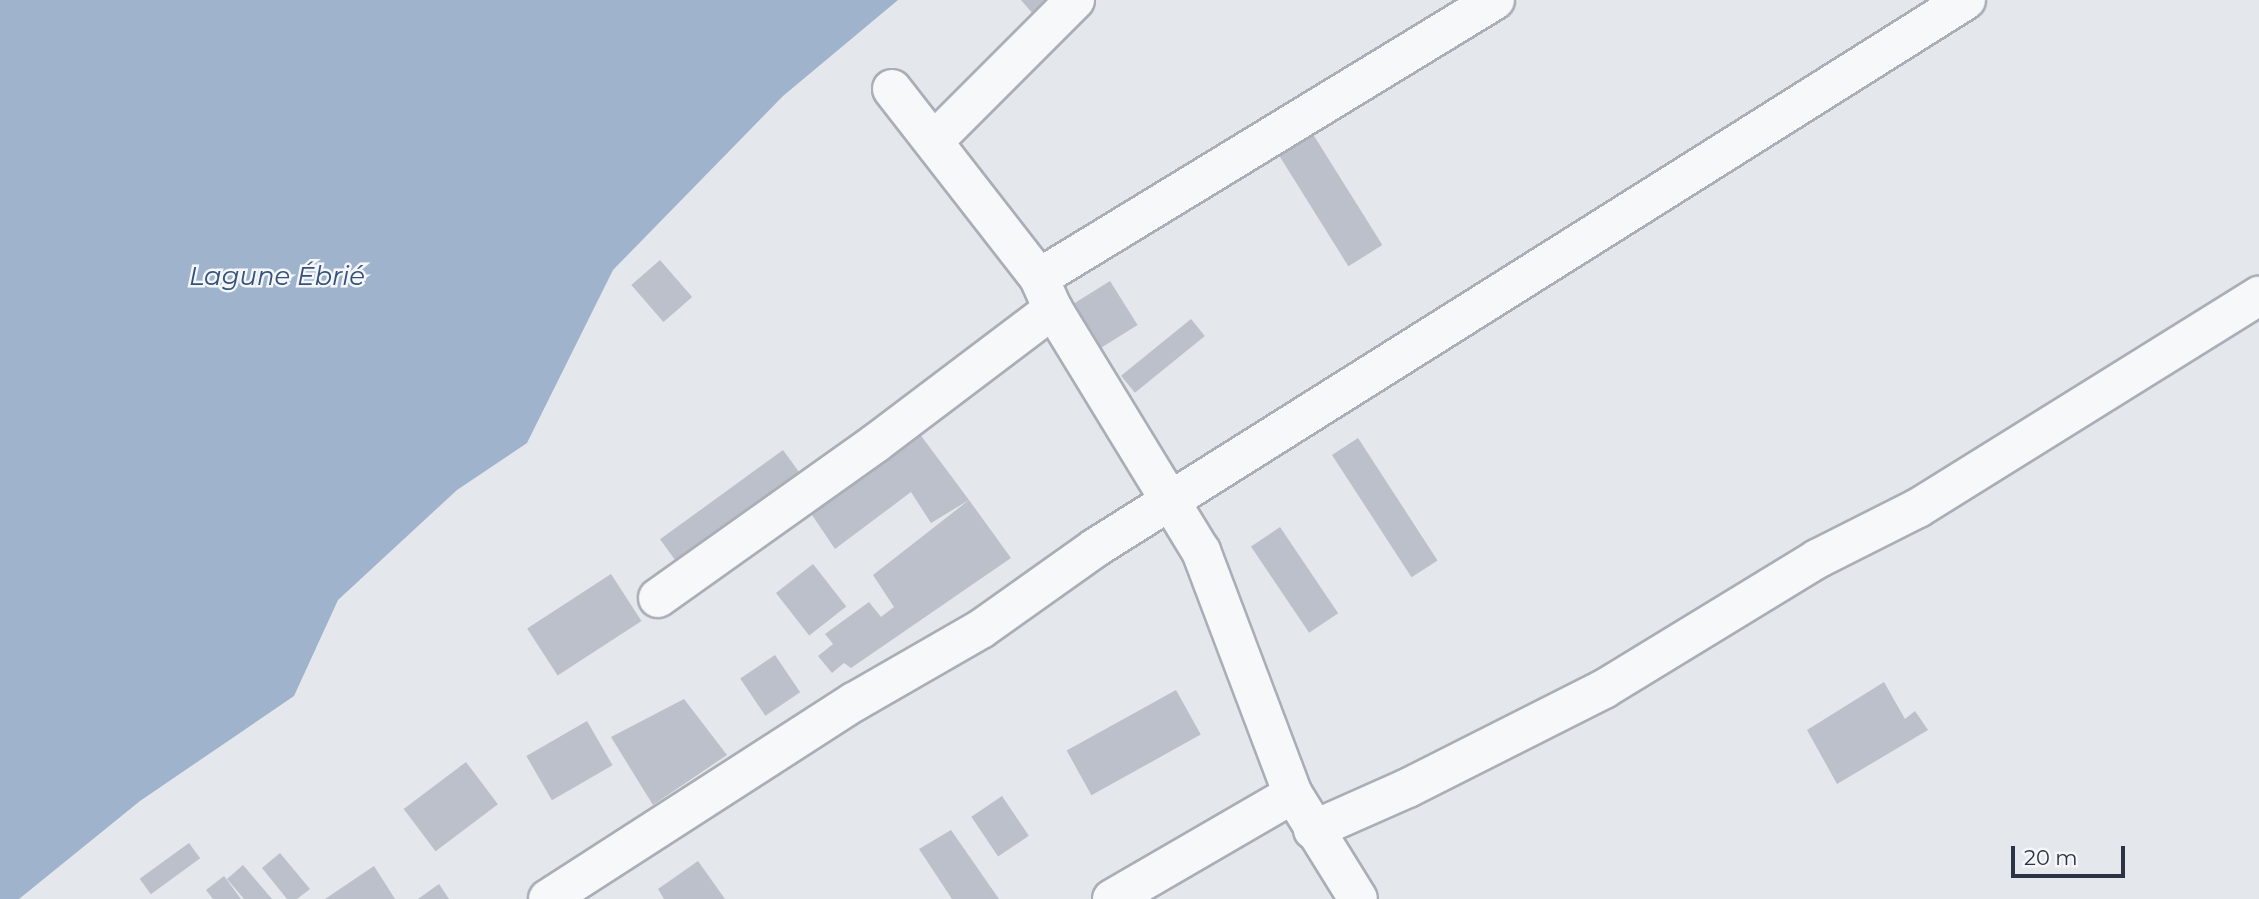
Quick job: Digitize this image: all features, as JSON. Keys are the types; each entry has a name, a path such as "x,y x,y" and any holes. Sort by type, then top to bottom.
{"street":[{"path":"935,140 1075,0"},
{"path":"658,598 876,443 1046,293 1495,0"},
{"path":"548,899 588,888 854,702 981,629 1095,548 1966,0"},
{"path":"892,89 935,140 1046,293 1172,502 1217,584 1293,794 1312,830 1358,899"},
{"path":"1312,830 1408,788 1604,689 1817,559 1918,508 2259,296"},
{"path":"1112,899 1293,794"}],"water":[{"name":"Lagune Ébrié","path":"0,0 898,0 783,96 613,270 527,443 457,490 338,600 294,696 140,801 19,899 0,899"}],"building":[{"path":"1021,0 1054,0 1033,14"},
{"path":"1306,123 1382,245 1348,266 1272,144"},
{"path":"660,260 692,297 663,322 631,285"},
{"path":"1110,281 1138,325 1095,352 1068,307"},
{"path":"1191,319 1205,336 1135,393 1121,376"},
{"path":"919,433 969,500 931,523 911,492 835,549 810,512"},
{"path":"1358,438 1438,560 1412,577 1332,455"},
{"path":"783,450 807,483 684,573 660,539"},
{"path":"969,500 1011,558 851,668 844,663 832,673 818,656 833,644 825,634 869,602 881,617 894,607 873,575"},
{"path":"1280,527 1338,613 1309,633 1251,547"},
{"path":"813,564 846,607 809,635 776,593"},
{"path":"611,574 641,621 558,675 527,628"},
{"path":"775,655 800,692 765,716 740,678"},
{"path":"1884,682 1905,719 1915,711 1928,730 1837,784 1807,730"},
{"path":"1176,690 1201,735 1091,795 1067,751"},
{"path":"684,699 727,755 653,805 611,737"},
{"path":"587,721 612,765 552,800 526,756"},
{"path":"466,762 498,804 436,851 404,809"},
{"path":"1002,796 1029,836 998,856 971,817"},
{"path":"951,830 999,899 952,899 919,849"},
{"path":"189,843 200,858 151,894 140,879"},
{"path":"280,853 310,889 297,899 287,899 262,868"},
{"path":"698,861 725,899 664,899 658,889"},
{"path":"243,865 272,899 244,899 227,879"},
{"path":"374,866 395,899 325,899"},
{"path":"224,876 241,899 213,899 206,890"},
{"path":"439,884 449,899 418,899"}]}
